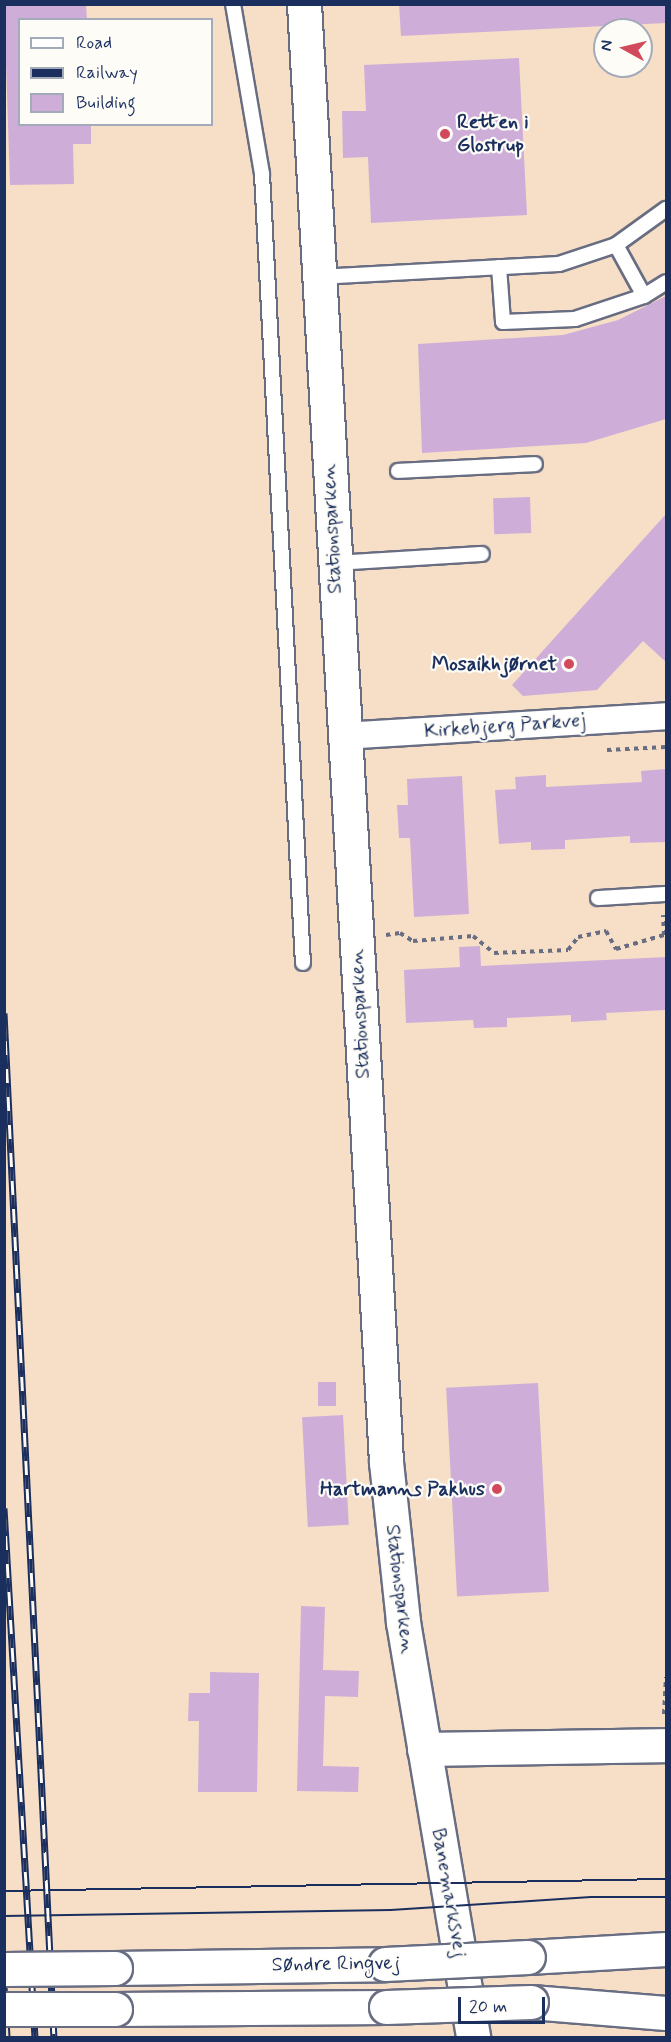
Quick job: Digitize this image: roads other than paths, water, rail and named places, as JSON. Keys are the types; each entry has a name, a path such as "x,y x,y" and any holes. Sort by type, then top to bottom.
{"street":[{"name":"Stationsparken","path":"304,4 333,563 386,1462 403,1622 424,1749"},
{"name":"Kirkebjerg Parkvej","path":"343,736 666,716"},
{"path":"424,1749 666,1745"},
{"name":"Banemarksvej","path":"424,1749 473,2037"},
{"name":"Søndre Ringvej","path":"4,1969 385,1964 666,1949"},
{"path":"4,2009 386,2007 666,1995"},
{"path":"531,2002 666,2013"}],"lane":[{"path":"233,4 262,174 303,963"},
{"path":"318,277 559,264 616,245 666,209"},
{"path":"616,245 644,296"},
{"path":"499,267 503,322 575,319 644,296 666,282"},
{"path":"398,471 535,464"},
{"path":"333,563 482,554"},
{"path":"598,898 666,894"}],"tram line":[{"path":"4,1891 666,1879"},
{"path":"4,1916 391,1910 591,1897 666,1897"},
{"path":"4,1936 10,2038"}],"railway":[{"path":"4,1013 54,2038"},
{"path":"4,1508 35,2038"}],"place":[{"name":"Retten i Glostrup","path":"445,134"},
{"name":"Mosaikhjørnet","path":"569,664"},
{"name":"Hartmanns Pakhus","path":"497,1489"}]}
